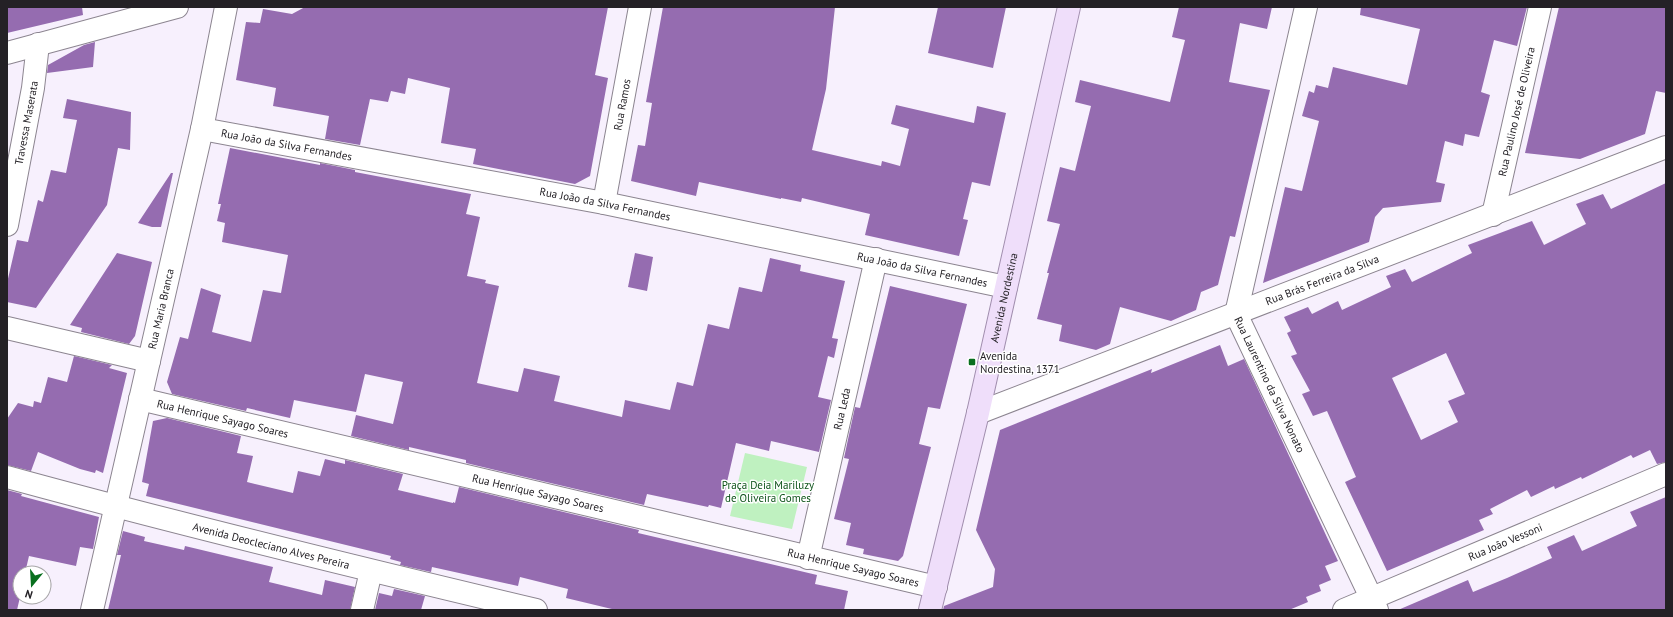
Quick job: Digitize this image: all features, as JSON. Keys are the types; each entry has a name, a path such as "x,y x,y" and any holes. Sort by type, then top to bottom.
{"main road":[{"name":"Avenida Nordestina","path":"930,610 978,413 1069,7"}],"street":[{"path":"7,53 177,7"},
{"name":"Rua Maria Branca","path":"92,610 202,128 226,7"},
{"name":"Rua Ramos","path":"604,203 640,7"},
{"name":"Rua Laurentino da Silva Nonato","path":"1306,7 1236,314 1375,604"},
{"name":"Rua Paulino José de Oliveira","path":"1493,215 1540,7"},
{"name":"Travessa Maserata","path":"7,225 33,88 38,44"},
{"name":"Rua João da Silva Fernandes","path":"202,128 604,203 1006,286"},
{"name":"Rua Brás Ferreira da Silva","path":"978,413 1666,147"},
{"name":"Rua Leda","path":"808,558 876,259"},
{"path":"7,328 149,361"},
{"name":"Rua Henrique Sayago Soares","path":"140,399 936,587"},
{"name":"Rua João Vessoni","path":"1344,610 1375,604 1666,474"},
{"name":"Avenida Deocleciano Alves Pereira","path":"7,476 115,507 371,571 536,610"},
{"path":"362,610 371,571"}],"green space":[{"name":"Praça Deia Mariluzy de Oliveira Gomes","path":"745,453 807,467 792,529 730,516"}],"building":[{"path":"7,7 82,7 83,15 7,33"},
{"path":"305,7 608,7 595,75 608,78 590,176 575,184 473,164 476,149 441,143 450,88 408,78 405,94 391,91 388,102 370,99 360,145 325,139 329,116 273,106 276,88 236,80 246,22 260,23 263,9 292,14"},
{"path":"663,7 835,7 826,89 812,150 881,166 882,161 900,166 909,129 891,124 896,105 974,123 977,106 1006,113 990,186 972,182 963,219 968,220 959,256 865,235 870,214 802,198 801,202 781,199 699,182 696,196 631,181 638,145 645,146 652,103 646,102"},
{"path":"938,7 1006,7 993,68 928,53"},
{"path":"1179,7 1272,7 1267,29 1240,23 1229,82 1270,90 1235,237 1230,236 1218,285 1201,292 1196,310 1171,321 1120,307 1110,344 1096,350 1059,341 1062,325 1037,319 1060,224 1047,221 1060,167 1075,171 1091,106 1075,102 1080,80 1170,102 1185,40 1172,37"},
{"path":"1361,7 1527,7 1517,46 1494,40 1481,92 1490,95 1479,137 1465,134 1463,146 1445,141 1436,182 1445,184 1441,202 1383,208 1375,217 1369,242 1263,283 1285,187 1302,191 1319,121 1302,116 1309,91 1314,93 1316,85 1328,88 1333,67 1407,85 1420,29 1360,15"},
{"path":"1559,7 1666,7 1666,93 1656,91 1645,134 1580,159 1525,153"},
{"path":"95,42 93,67 47,73 48,65 84,45"},
{"path":"67,99 131,112 130,150 118,148 107,205 36,308 7,302 7,283 17,240 28,242 38,200 43,202 51,170 66,173 77,120 63,118"},
{"path":"230,148 320,165 320,163 355,170 355,172 471,194 466,214 480,217 467,276 486,280 485,283 499,286 477,383 518,392 524,368 560,376 554,401 622,417 625,400 670,410 677,382 693,386 708,324 729,329 739,287 762,292 770,258 801,265 800,271 845,281 832,338 838,339 834,358 828,356 818,397 831,400 819,452 771,441 769,451 736,443 721,508 709,505 708,507 647,494 644,505 466,463 466,460 409,447 409,450 351,436 356,415 393,424 403,382 365,374 356,412 294,400 290,418 247,408 246,411 172,394 167,382 180,337 188,339 201,288 221,295 212,332 251,342 263,290 281,293 288,255 222,242 225,223 217,221 221,204 218,204"},
{"path":"171,173 173,173 161,227 152,227 138,223"},
{"path":"1666,183 1666,462 1657,464 1650,450 1633,458 1631,455 1582,479 1581,477 1555,489 1554,486 1531,497 1527,490 1490,509 1493,514 1479,520 1484,530 1387,571 1345,482 1356,477 1327,411 1313,416 1302,394 1310,391 1291,356 1297,354 1287,333 1291,331 1284,317 1308,307 1312,314 1338,301 1342,310 1391,287 1386,276 1405,269 1412,282 1472,253 1468,245 1532,221 1544,245 1586,224 1576,204 1603,194 1611,209","holes":["1446,353 1465,394 1448,401 1458,422 1421,440 1392,378"]},
{"path":"117,253 152,262 135,336 129,344 81,332 82,328 70,325"},
{"path":"635,253 653,257 647,291 628,287"},
{"path":"890,286 967,304 940,409 928,407 919,444 931,447 903,556 898,561 863,554 864,549 846,545 851,523 834,519 849,459 844,458 855,407 860,408"},
{"path":"1220,345 1228,366 1244,359 1338,561 1325,566 1331,580 1319,585 1321,591 1306,597 1308,602 1289,610 943,610 944,606 993,587 995,569 976,530 1000,430 1152,369 1151,373"},
{"path":"74,356 112,365 109,368 127,373 103,473 96,470 95,473 80,469 38,452 31,471 7,465 7,419 18,403 33,407 34,401 41,403 48,377 67,382"},
{"path":"167,418 241,436 237,453 253,456 247,482 293,493 298,471 320,476 325,459 345,464 345,460 403,474 398,490 455,503 459,487 639,530 638,533 817,575 815,584 848,591 844,610 616,610 566,598 568,589 520,577 518,586 432,567 431,572 400,565 401,562 390,559 391,556 146,496 149,484 142,482 153,421"},
{"path":"7,490 22,494 21,496 99,517 93,549 80,547 76,566 29,556 27,565 12,565 12,605 18,605 17,610 7,610"},
{"path":"1666,497 1666,610 1398,610 1468,580 1473,592 1507,578 1552,558 1547,547 1574,535 1582,551 1637,526 1630,512"},
{"path":"123,531 145,537 144,541 184,550 185,546 273,567 269,582 322,595 325,580 355,587 350,610 108,610 121,555 117,555"},
{"path":"394,589 425,596 421,610 375,610 379,593 392,596"}],"place":[{"name":"Avenida Nordestina, 1371","path":"972,362"}]}
